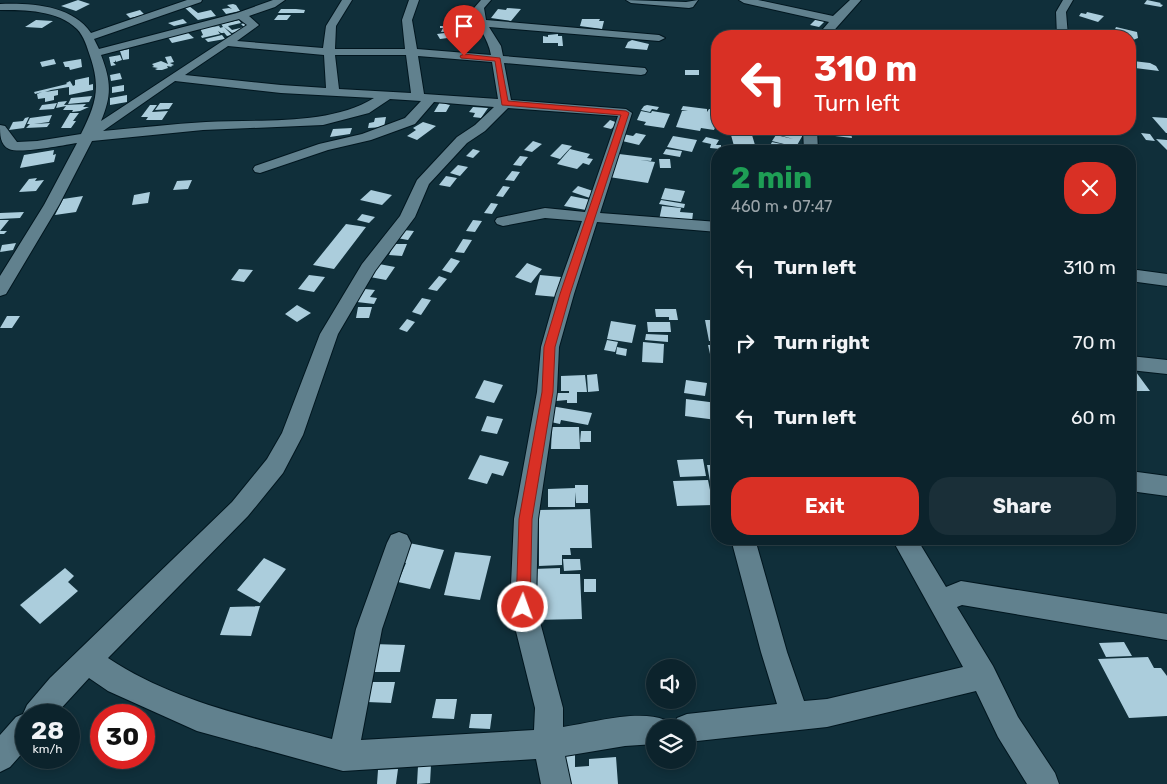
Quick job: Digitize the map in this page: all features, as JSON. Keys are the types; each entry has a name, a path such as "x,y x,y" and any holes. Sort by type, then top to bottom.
{"street":[{"path":"87,38 197,0"},
{"path":"95,53 241,15 280,0"},
{"path":"333,92 330,52 331,26 346,0"},
{"path":"260,169 324,147 366,137 410,122 424,97 412,52 407,20 414,0"},
{"path":"486,0 479,8 482,23 495,46 505,103"},
{"path":"631,0 689,5 693,0"},
{"path":"744,0 835,20"},
{"path":"828,30 856,0"},
{"path":"1062,30 1062,12 1068,0"},
{"path":"0,6 39,9 55,13 81,27 95,53 102,74 103,95 87,137 57,194 0,290"},
{"path":"87,137 173,77 254,25 241,15"},
{"path":"482,23 659,38"},
{"path":"227,43 330,52 412,52 641,71"},
{"path":"173,77 281,88 626,113 565,294 550,347 548,392 526,519 523,607 549,708 548,744 556,784"},
{"path":"0,129 13,146 37,145 87,137 203,126 323,121 364,110 388,95"},
{"path":"47,704 201,546 240,509 275,466 292,435 329,334 368,268 407,217 422,182 462,140 480,128 505,103"},
{"path":"503,221 545,213 711,226"},
{"path":"1136,276 1167,280"},
{"path":"1136,364 1167,367"},
{"path":"1136,481 1167,486"},
{"path":"343,756 369,629 399,543"},
{"path":"745,545 774,652 795,716"},
{"path":"907,545 983,676 1008,727 1044,784"},
{"path":"940,602 961,593 1167,627"},
{"path":"88,661 118,681 197,717 343,756 548,744 646,731"},
{"path":"696,727 827,713 983,676"},
{"path":"0,757 15,740"}],"building":[{"path":"78,0 90,4 76,11 61,6"},
{"path":"1147,0 1163,5 1161,7 1144,4"},
{"path":"233,4 240,11 226,14 222,9 232,9 227,5"},
{"path":"189,6 198,13 211,10 216,16 198,20 184,7"},
{"path":"507,8 521,9 511,21 491,18 498,9 506,10"},
{"path":"281,9 305,10 304,13 278,13"},
{"path":"140,10 145,15 130,18 126,14"},
{"path":"1087,12 1104,16 1098,22 1079,16 1081,13 1086,14"},
{"path":"278,15 291,15 287,20 274,20"},
{"path":"183,19 187,23 174,26 168,23"},
{"path":"582,19 600,19 599,21 604,21 602,29 580,26"},
{"path":"816,19 826,20 819,27 810,25"},
{"path":"36,20 53,21 42,28 25,27"},
{"path":"239,20 241,23 228,26 232,30 244,27 241,24 245,23 247,26 243,30 232,33 224,27 232,35 227,36 220,28 223,27 221,24"},
{"path":"219,22 221,25 208,27 219,26 224,33 218,31 220,34 202,38 201,36 203,35 199,26"},
{"path":"440,26 453,27 453,31 441,32 443,28 440,28"},
{"path":"1116,27 1129,30 1115,30"},
{"path":"187,32 194,38 172,43 167,36"},
{"path":"452,32 455,37 440,39 437,34"},
{"path":"558,34 558,36 562,36 563,46 558,46 558,43 543,43 543,36 548,37 548,35"},
{"path":"222,35 225,39 208,42 205,39"},
{"path":"632,40 649,44 647,50 625,48 628,42"},
{"path":"129,49 129,59 123,60 120,51"},
{"path":"120,55 122,60 116,62 115,60 113,62 116,65 111,66 109,57"},
{"path":"171,56 174,62 170,63 174,65 172,67 167,66 168,68 157,70 155,69 158,68 152,67 154,66 152,64 161,61 168,64 165,57"},
{"path":"54,59 56,64 42,67 40,62"},
{"path":"81,59 82,67 70,70 69,67 65,67 63,62"},
{"path":"1136,61 1150,63 1156,66 1159,71 1136,68"},
{"path":"685,70 699,70 699,75 685,75"},
{"path":"120,73 122,79 111,81 110,75"},
{"path":"89,77 89,85 93,84 93,90 69,95 69,87 51,90 45,92 58,90 58,95 54,96 54,100 45,102 45,98 38,99 37,94 42,92 35,94 34,92 67,84 70,81 73,86 75,85 75,80"},
{"path":"124,85 124,91 112,93 112,87"},
{"path":"127,95 127,102 110,105 110,98"},
{"path":"92,96 89,102 68,104 71,98"},
{"path":"67,101 64,105 86,104 83,107 89,107 72,112 73,110 63,110 66,106 56,108 58,102"},
{"path":"440,102 447,102 446,104 450,105 446,112 434,112"},
{"path":"57,103 54,109 39,110 42,105"},
{"path":"160,103 173,103 169,109 155,110"},
{"path":"150,105 157,105 152,112 168,111 162,120 146,120 148,117 141,117"},
{"path":"644,106 659,107 657,110 652,109 650,112 641,110"},
{"path":"683,106 707,109 707,112 711,109 711,130 701,128 700,131 676,127 682,111 688,111 681,110"},
{"path":"473,107 488,108 481,118 473,117 475,113 469,112"},
{"path":"641,111 670,114 664,128 644,125 646,122 637,120"},
{"path":"70,113 79,113 73,121 76,121 71,128 61,128"},
{"path":"52,115 49,122 34,124 50,123 47,127 26,128 30,124 27,124 30,118"},
{"path":"29,117 24,128 9,130 13,122 23,121"},
{"path":"386,117 384,127 368,128 369,123 374,122 375,118"},
{"path":"1152,117 1167,118 1167,133 1166,133"},
{"path":"610,120 618,123 611,129 603,127"},
{"path":"423,122 436,126 417,140 407,136 416,130 413,128"},
{"path":"352,128 350,134 330,137 333,129"},
{"path":"636,133 646,135 639,145 618,140 623,134 633,136"},
{"path":"1141,133 1150,134 1155,141 1146,140"},
{"path":"731,135 752,135 755,145 751,145 734,145"},
{"path":"776,135 793,139 779,135 803,135 797,145 772,141"},
{"path":"851,135 852,138 835,136"},
{"path":"673,136 697,140 692,152 667,147"},
{"path":"706,137 719,140 716,145 711,145 711,148 710,148 711,144 702,142"},
{"path":"1156,139 1167,140 1167,150"},
{"path":"533,141 542,144 532,152 524,150"},
{"path":"772,142 786,145 770,145"},
{"path":"562,144 572,146 560,159 550,156"},
{"path":"473,149 480,151 473,158 466,156"},
{"path":"570,149 590,154 587,158 593,159 589,165 583,163 577,169 557,164"},
{"path":"666,149 682,151 680,157 663,154"},
{"path":"54,150 53,155 56,154 54,162 20,168 24,155"},
{"path":"619,154 652,158 651,161 640,160 655,162 648,183 609,177"},
{"path":"520,156 528,157 521,166 513,165"},
{"path":"659,159 670,159 671,168 660,168"},
{"path":"458,165 468,167 460,176 450,173"},
{"path":"512,171 520,172 514,181 505,180"},
{"path":"446,176 457,178 450,187 439,185"},
{"path":"37,178 35,181 44,180 36,191 19,192 29,179"},
{"path":"192,180 188,189 173,190 177,181"},
{"path":"503,186 510,187 503,197 496,196"},
{"path":"578,186 596,192 590,198 572,192"},
{"path":"665,188 685,191 681,202 661,199"},
{"path":"371,190 392,195 382,205 360,200"},
{"path":"150,192 148,203 132,205 134,195"},
{"path":"83,196 76,212 55,215 63,199"},
{"path":"571,196 591,200 586,210 564,206"},
{"path":"661,200 685,204 684,208 659,204"},
{"path":"491,203 498,204 492,214 484,213"},
{"path":"662,206 681,208 680,212 693,213 692,221 659,220"},
{"path":"24,212 20,218 0,219 0,213"},
{"path":"362,214 375,217 369,223 357,220"},
{"path":"0,220 9,220 0,231"},
{"path":"473,220 482,221 475,232 466,231"},
{"path":"346,224 366,227 334,269 313,265"},
{"path":"403,230 414,231 408,240 397,238"},
{"path":"0,231 7,231 4,234 0,234"},
{"path":"463,239 472,240 464,253 455,252"},
{"path":"16,243 13,250 0,252 2,245"},
{"path":"394,244 407,244 402,256 389,255"},
{"path":"451,258 460,261 451,273 442,270"},
{"path":"527,263 542,269 531,283 515,277"},
{"path":"379,264 395,267 386,280 370,277"},
{"path":"239,269 253,270 244,282 231,280"},
{"path":"309,275 325,277 314,292 298,289"},
{"path":"540,275 561,277 557,297 535,295"},
{"path":"439,276 447,279 437,291 428,289"},
{"path":"365,289 375,290 370,297 377,298 374,304 357,302"},
{"path":"422,298 431,300 421,315 412,312"},
{"path":"297,305 311,313 297,322 285,314"},
{"path":"358,307 372,307 369,318 356,318"},
{"path":"655,309 676,309 678,320 669,320 669,317 656,317"},
{"path":"7,316 20,316 12,328 0,328"},
{"path":"407,319 415,322 407,332 399,329"},
{"path":"705,320 711,320 711,341 709,341"},
{"path":"611,321 636,325 632,343 607,339"},
{"path":"647,322 670,322 671,332 648,332"},
{"path":"646,334 668,335 668,342 645,340"},
{"path":"607,340 618,342 615,352 604,350"},
{"path":"643,342 664,344 663,363 642,362"},
{"path":"708,345 711,345 711,358"},
{"path":"617,347 627,349 626,356 616,354"},
{"path":"1136,372 1150,391 1136,391"},
{"path":"597,374 599,391 588,392 587,375"},
{"path":"585,375 587,392 577,392 577,403 567,403 567,400 556,401 556,393 569,393 569,391 561,391 561,376"},
{"path":"484,380 503,385 494,403 475,398"},
{"path":"686,380 707,383 705,396 684,393"},
{"path":"686,399 711,402 711,419 685,416"},
{"path":"551,406 592,413 588,425 561,420 560,424 546,421"},
{"path":"487,416 503,419 497,434 481,431"},
{"path":"552,427 579,427 580,449 551,449"},
{"path":"581,431 591,431 591,442 580,442"},
{"path":"480,455 509,462 503,476 492,473 487,484 468,479"},
{"path":"703,459 706,476 680,477 677,460"},
{"path":"707,465 711,465 711,487"},
{"path":"708,480 711,505 677,506 673,481"},
{"path":"575,485 588,485 588,503 576,503 575,492 575,507 548,507 548,489 575,488"},
{"path":"590,509 592,548 570,548 571,555 562,555 562,565 539,566 539,510"},
{"path":"409,543 444,550 430,589 398,582 406,563 401,562"},
{"path":"455,552 491,556 480,600 444,595"},
{"path":"264,558 286,569 260,603 237,590"},
{"path":"563,559 580,559 581,570 564,571"},
{"path":"65,568 74,576 68,582 78,591 40,624 20,605"},
{"path":"560,568 560,574 580,574 582,619 532,620 533,569"},
{"path":"584,579 596,579 596,592 584,592"},
{"path":"260,606 251,636 220,635 230,607"},
{"path":"1124,642 1132,656 1106,657 1099,643"},
{"path":"373,644 405,645 400,672 367,672"},
{"path":"1148,657 1154,668 1161,668 1167,676 1167,716 1129,718 1098,659"},
{"path":"372,682 395,682 391,703 367,702"},
{"path":"436,699 457,699 454,719 432,718"},
{"path":"471,714 492,714 490,729 469,728"},
{"path":"575,755 575,767 589,766 589,759 616,757 618,784 561,784 560,756"},
{"path":"431,765 430,783 417,784 418,766"},
{"path":"398,769 396,784 377,784 378,770"}],"route":[{"path":"464,56 498,59 505,103 626,113 565,294 550,347 548,392 526,519 523,607"}]}
